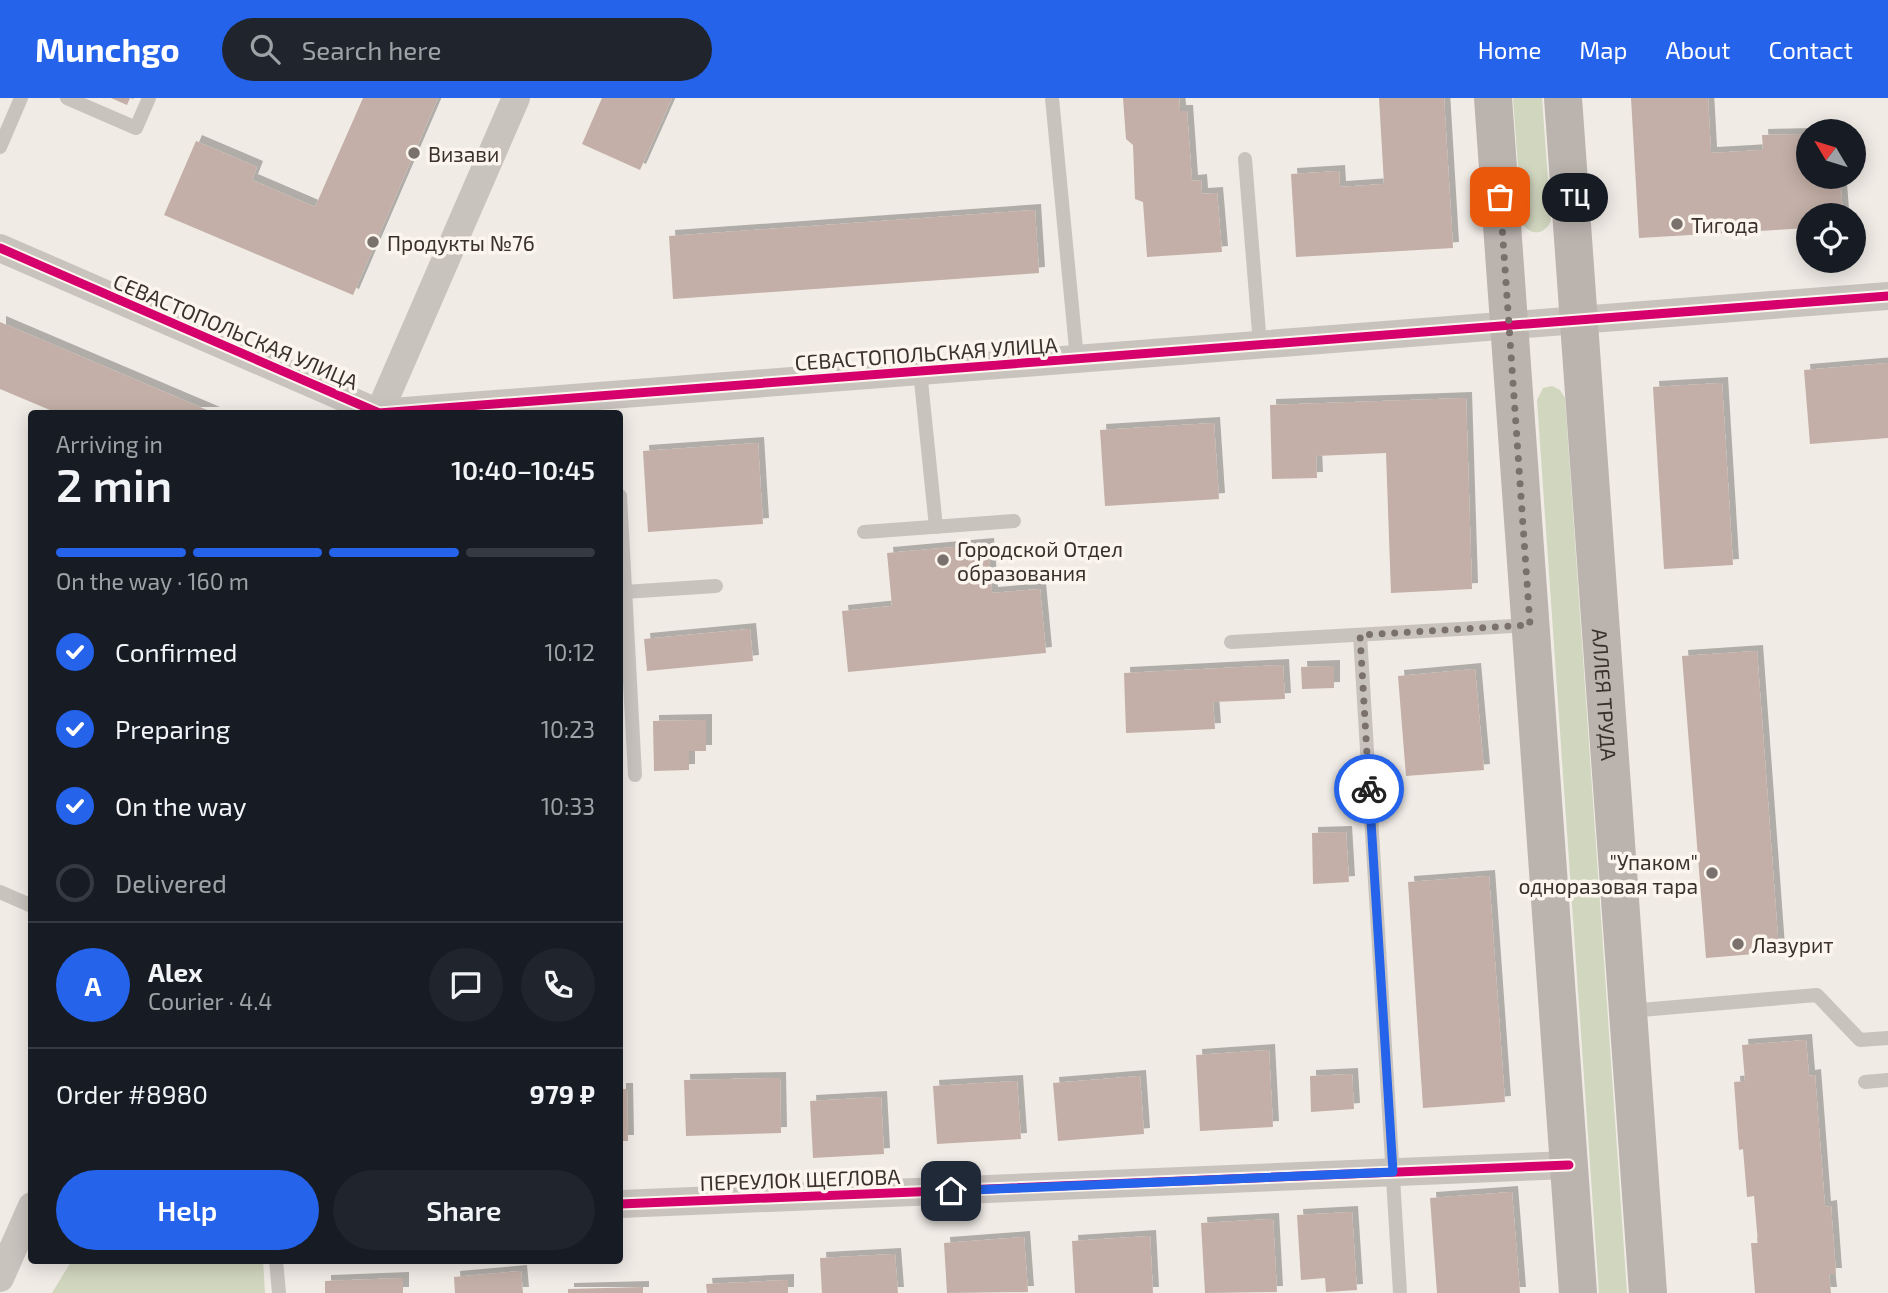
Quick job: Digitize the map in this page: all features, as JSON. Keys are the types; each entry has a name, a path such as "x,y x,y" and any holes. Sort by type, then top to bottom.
{"main road":[{"path":"1493,98 1578,1293"},
{"name":"АЛЛЕЯ ТРУДА","path":"1563,98 1648,1293"}],"street":[{"path":"380,410 516,98"},
{"name":"СЕВАСТОПОЛЬСКАЯ УЛИЦА","path":"0,248 372,410"},
{"name":"СЕВАСТОПОЛЬСКАЯ УЛИЦА","path":"458,410 615,404 920,371 1888,296"},
{"name":"ПЕРЕУЛОК ЩЕГЛОВА","path":"623,1204 1569,1165"},
{"path":"0,1278 28,1222"}],"lane":[{"path":"0,147 21,98"},
{"path":"67,98 136,128 149,98"},
{"path":"1052,98 1077,359"},
{"path":"1245,159 1260,345"},
{"path":"920,371 936,527"},
{"path":"864,532 1014,521"},
{"path":"623,568 625,706 635,775"},
{"path":"624,592 716,586"},
{"path":"1231,642 1530,625"},
{"path":"1360,635 1400,1293"},
{"path":"0,892 28,904"},
{"path":"1629,1012 1817,995 1860,1040 1888,1038"},
{"path":"1865,1082 1888,1080"},
{"path":"276,1264 279,1293"}],"green space":[{"path":"1513,98 1542,98 1551,221 1545,229 1537,232 1529,231 1522,223"},
{"path":"1552,386 1560,390 1565,398 1627,1293 1599,1293 1537,400 1543,388"},
{"path":"70,1264 263,1264 265,1293 52,1293"}],"building":[{"path":"111,98 130,98 127,105"},
{"path":"363,98 438,98 353,295 164,215 196,141 257,167 252,180 315,207"},
{"path":"602,98 672,98 640,170 582,144"},
{"path":"1123,98 1179,98 1180,111 1187,111 1192,181 1201,180 1202,194 1217,193 1222,252 1147,257 1143,202 1135,199 1133,145 1126,139"},
{"path":"1379,98 1444,98 1453,248 1296,257 1291,174 1339,171 1340,187 1384,184"},
{"path":"1631,98 1708,98 1711,153 1763,150 1762,135 1796,134 1796,189 1841,189 1842,203 1796,203 1796,229 1639,238"},
{"path":"1035,210 1039,273 673,299 669,236"},
{"path":"0,322 207,410 50,410 0,389"},
{"path":"1888,363 1888,438 1810,444 1804,370"},
{"path":"1722,383 1733,565 1664,569 1653,387"},
{"path":"1466,398 1472,589 1391,593 1386,453 1316,456 1317,478 1272,479 1270,405"},
{"path":"1214,423 1219,499 1105,506 1100,430"},
{"path":"758,443 763,524 648,532 643,451"},
{"path":"988,544 992,593 1040,589 1046,653 848,672 842,611 892,606 887,553"},
{"path":"750,629 753,661 647,671 644,639"},
{"path":"1757,651 1779,952 1706,958 1682,656"},
{"path":"1283,665 1285,699 1213,702 1215,729 1126,733 1124,673"},
{"path":"1334,666 1334,688 1302,689 1301,667"},
{"path":"1475,669 1484,770 1406,776 1398,676"},
{"path":"706,720 706,751 689,751 689,770 654,771 653,721"},
{"path":"1346,832 1349,882 1313,884 1312,833"},
{"path":"1489,876 1505,1102 1423,1108 1408,882"},
{"path":"1806,1040 1809,1076 1815,1075 1825,1207 1831,1206 1836,1274 1829,1274 1831,1293 1755,1293 1751,1243 1758,1243 1754,1196 1747,1197 1743,1149 1739,1150 1734,1082 1745,1081 1742,1045"},
{"path":"1269,1050 1273,1127 1200,1131 1196,1055"},
{"path":"1352,1074 1354,1109 1311,1112 1310,1076"},
{"path":"1140,1076 1144,1134 1058,1141 1053,1083"},
{"path":"780,1078 781,1133 686,1136 684,1080"},
{"path":"1017,1081 1021,1139 937,1144 933,1086"},
{"path":"623,1089 627,1089 628,1141 623,1141"},
{"path":"881,1097 884,1154 813,1158 810,1101"},
{"path":"1512,1192 1520,1293 1437,1293 1430,1198"},
{"path":"1352,1212 1357,1290 1326,1292 1325,1278 1301,1280 1297,1215"},
{"path":"1273,1219 1277,1292 1205,1293 1201,1223"},
{"path":"1150,1236 1153,1293 1075,1293 1072,1241"},
{"path":"1024,1237 1028,1292 947,1293 944,1243"},
{"path":"895,1254 898,1293 822,1293 820,1258"},
{"path":"521,1271 523,1293 455,1293 454,1277"},
{"path":"403,1278 403,1293 325,1293 325,1281"},
{"path":"788,1280 788,1293 707,1293 706,1284"},
{"path":"643,1287 643,1293 568,1293 568,1289"}],"cycle path":[{"path":"0,248 372,410"},
{"path":"418,410 1888,296"},
{"path":"623,1204 1569,1165"}],"way so far":[{"path":"1369,789 1360,635 1530,625 1500,197"}],"place":[{"name":"Визави","path":"414,153"},
{"name":"ТЦ","path":"1500,197"},
{"name":"Тигода","path":"1677,224"},
{"name":"Продукты №76","path":"373,242"},
{"name":"Городской Отдел образования","path":"943,560"},
{"name":"\"Упаком\" одноразовая тара","path":"1712,873"},
{"name":"Лазурит","path":"1738,944"}],"route":[{"path":"951,1191 1393,1172 1369,789"}]}
